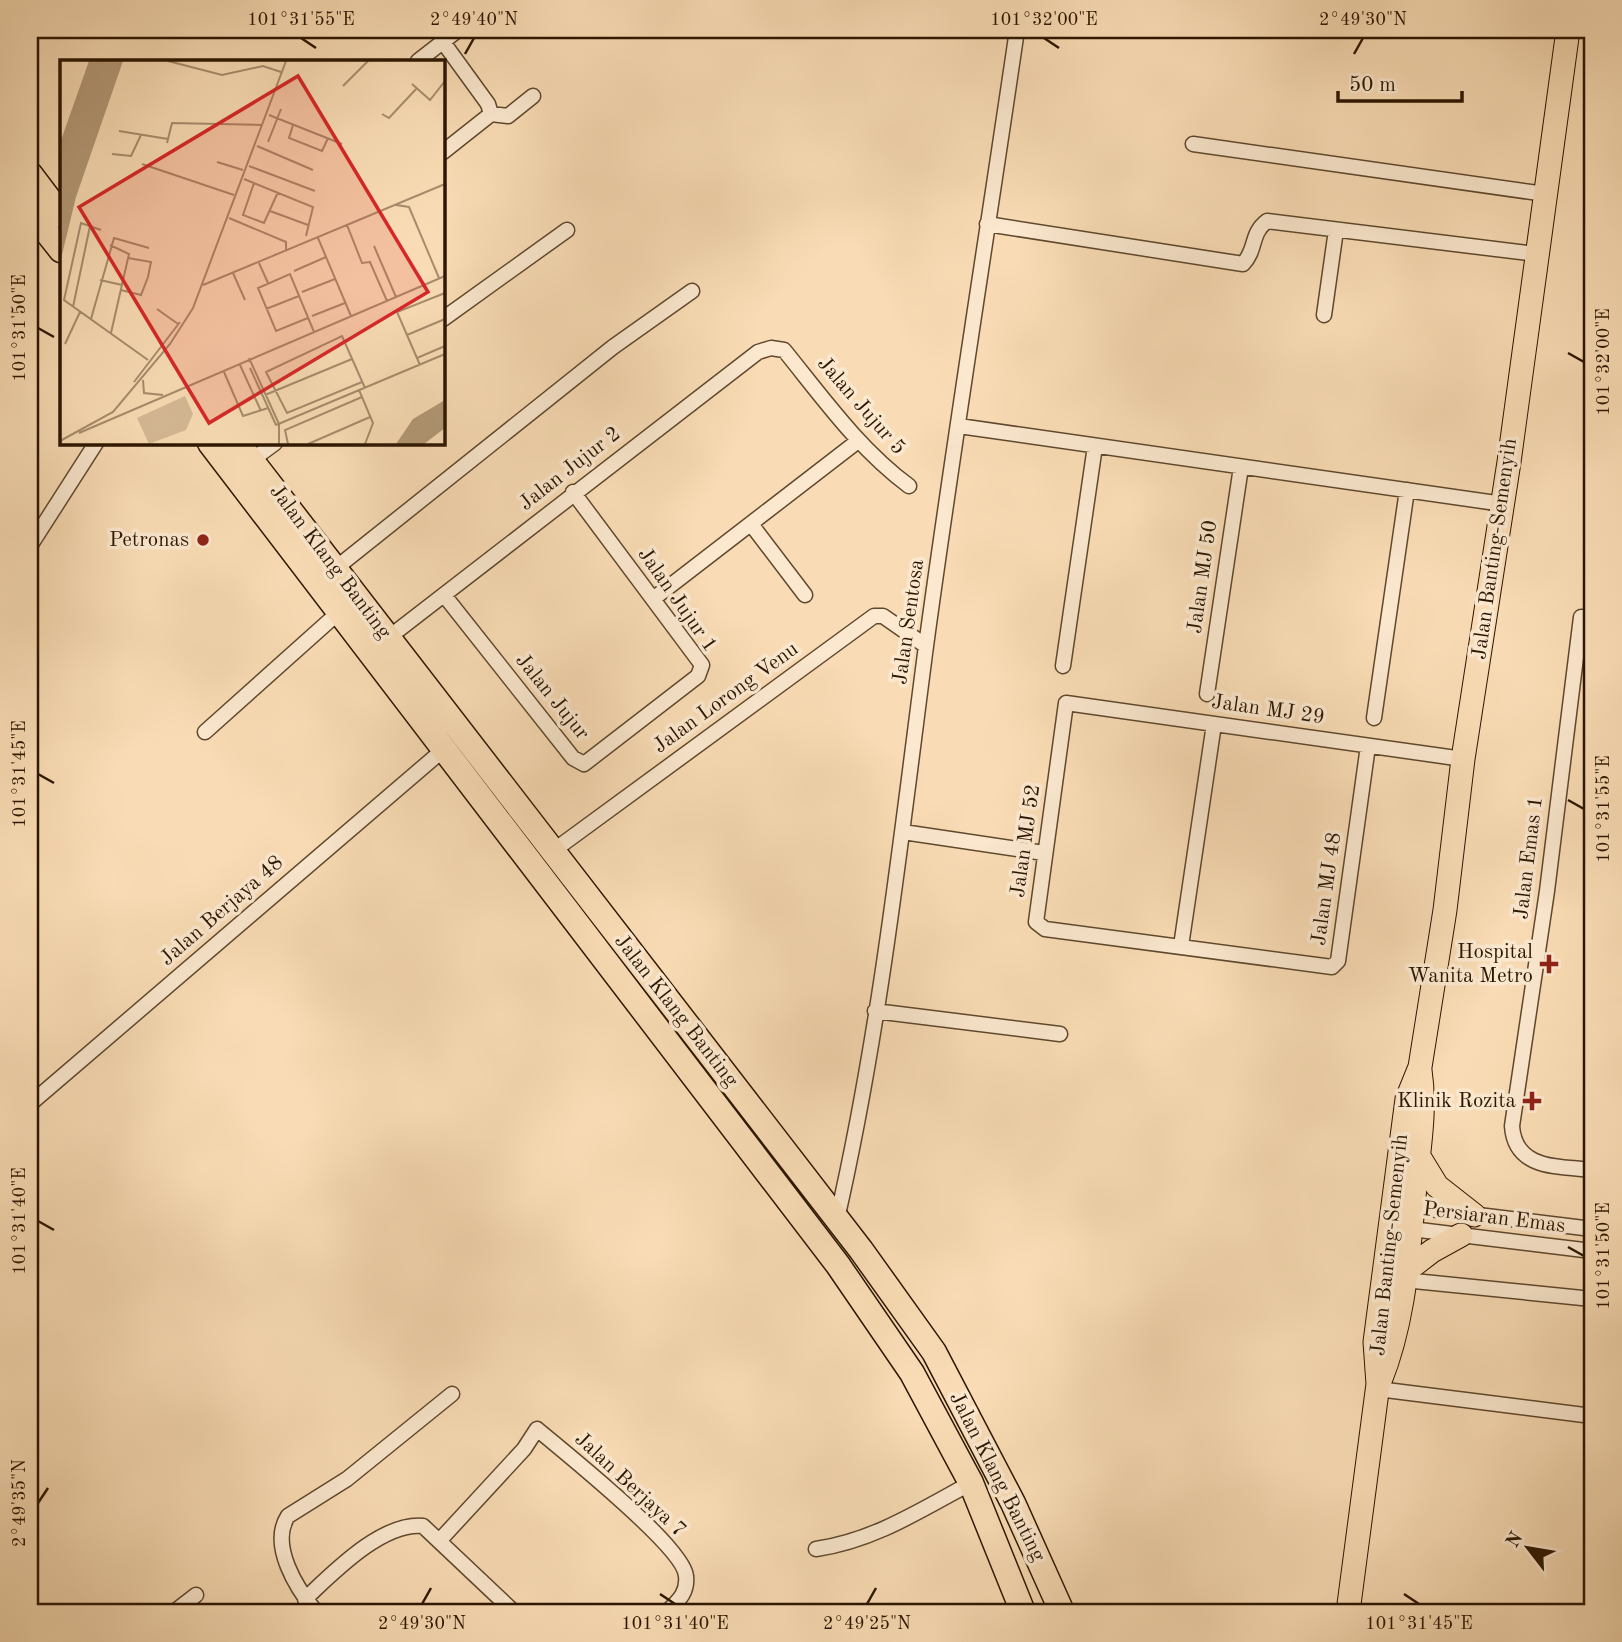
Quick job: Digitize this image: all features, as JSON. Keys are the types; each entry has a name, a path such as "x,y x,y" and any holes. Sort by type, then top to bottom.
{"highway":[{"path":"30,174 60,214"},
{"path":"30,211 60,249"},
{"name":"Jalan Klang Banting","path":"211,444 333,617 443,750 838,1265 912,1373 971,1483 1023,1612"},
{"name":"Jalan Klang Banting","path":"245,451 837,1219 934,1352 1013,1503 1062,1612"}],"main road":[{"name":"Jalan Banting-Semenyih","path":"1378,1387 1395,1343 1405,1276 1402,1217 1407,1100 1420,1067 1445,910 1463,760 1503,504 1567,30"},
{"name":"Jalan Banting-Semenyih","path":"1348,1612 1378,1387 1375,1342 1418,1155 1425,1101 1420,1067"},
{"path":"1418,1155 1437,1186 1474,1215"},
{"path":"1405,1276 1432,1251 1461,1235"}],"street":[{"path":"419,60 458,30"},
{"name":"Jalan Sentosa","path":"837,1219 854,1146 903,832 926,646 1017,30"},
{"path":"443,42 488,104 491,114"},
{"path":"444,151 491,114 508,116 533,96"},
{"path":"1193,144 1545,194"},
{"path":"987,224 1243,264 1251,256 1257,229 1267,221 1536,254"},
{"path":"444,318 567,230"},
{"path":"1324,315 1336,230"},
{"path":"335,568 613,347 692,290"},
{"name":"Jalan Jujur 2","path":"388,638 573,492 758,352 771,348 785,350"},
{"name":"Jalan Jujur 5","path":"785,350 858,441 881,465 909,486"},
{"path":"959,426 1503,504"},
{"path":"653,599 858,441"},
{"path":"30,547 95,444"},
{"path":"245,451 271,444"},
{"path":"1063,666 1095,446"},
{"name":"Jalan MJ 50","path":"1207,694 1241,467"},
{"path":"1374,718 1407,491"},
{"name":"Jalan Jujur 1","path":"573,492 702,665 698,676 642,719"},
{"path":"751,524 805,595"},
{"name":"Jalan Jujur","path":"444,595 573,758 584,764 642,719"},
{"name":"Jalan Lorong Venu","path":"553,851 874,615 883,616 926,646"},
{"path":"205,732 333,617"},
{"name":"Jalan Emas 1","path":"1587,618 1512,1126 1513,1136 1521,1153 1530,1160 1592,1170"},
{"name":"Jalan MJ 29","path":"1066,702 1463,760"},
{"name":"Jalan MJ 52","path":"1066,702 1036,922 1040,926 1181,946"},
{"path":"1181,946 1214,724"},
{"name":"Jalan MJ 48","path":"1181,946 1332,967 1336,965 1368,746"},
{"name":"Jalan Berjaya 48","path":"30,1104 443,750"},
{"path":"903,832 1044,853"},
{"path":"875,1011 1060,1034"},
{"name":"Persiaran Emas","path":"1402,1217 1474,1215 1592,1229"},
{"name":"Persiaran Emas","path":"1402,1217 1461,1235 1592,1251"},
{"path":"1405,1276 1592,1299"},
{"path":"1378,1387 1592,1416"},
{"path":"316,1612 305,1599 283,1552 282,1525 288,1516 347,1479 452,1394"},
{"name":"Jalan Berjaya 7","path":"440,1540 524,1449 537,1429 612,1492 680,1559 686,1575 685,1592 667,1612"},
{"path":"816,1549 842,1546 874,1535 971,1483"},
{"path":"305,1599 330,1576 390,1531 408,1524 423,1526 440,1540 514,1612"},
{"path":"174,1612 196,1595"}],"place":[{"name":"Petronas","path":"203,540"},
{"name":"Hospital Wanita Metro","path":"1549,964"},
{"name":"Klinik Rozita","path":"1532,1101"}]}
